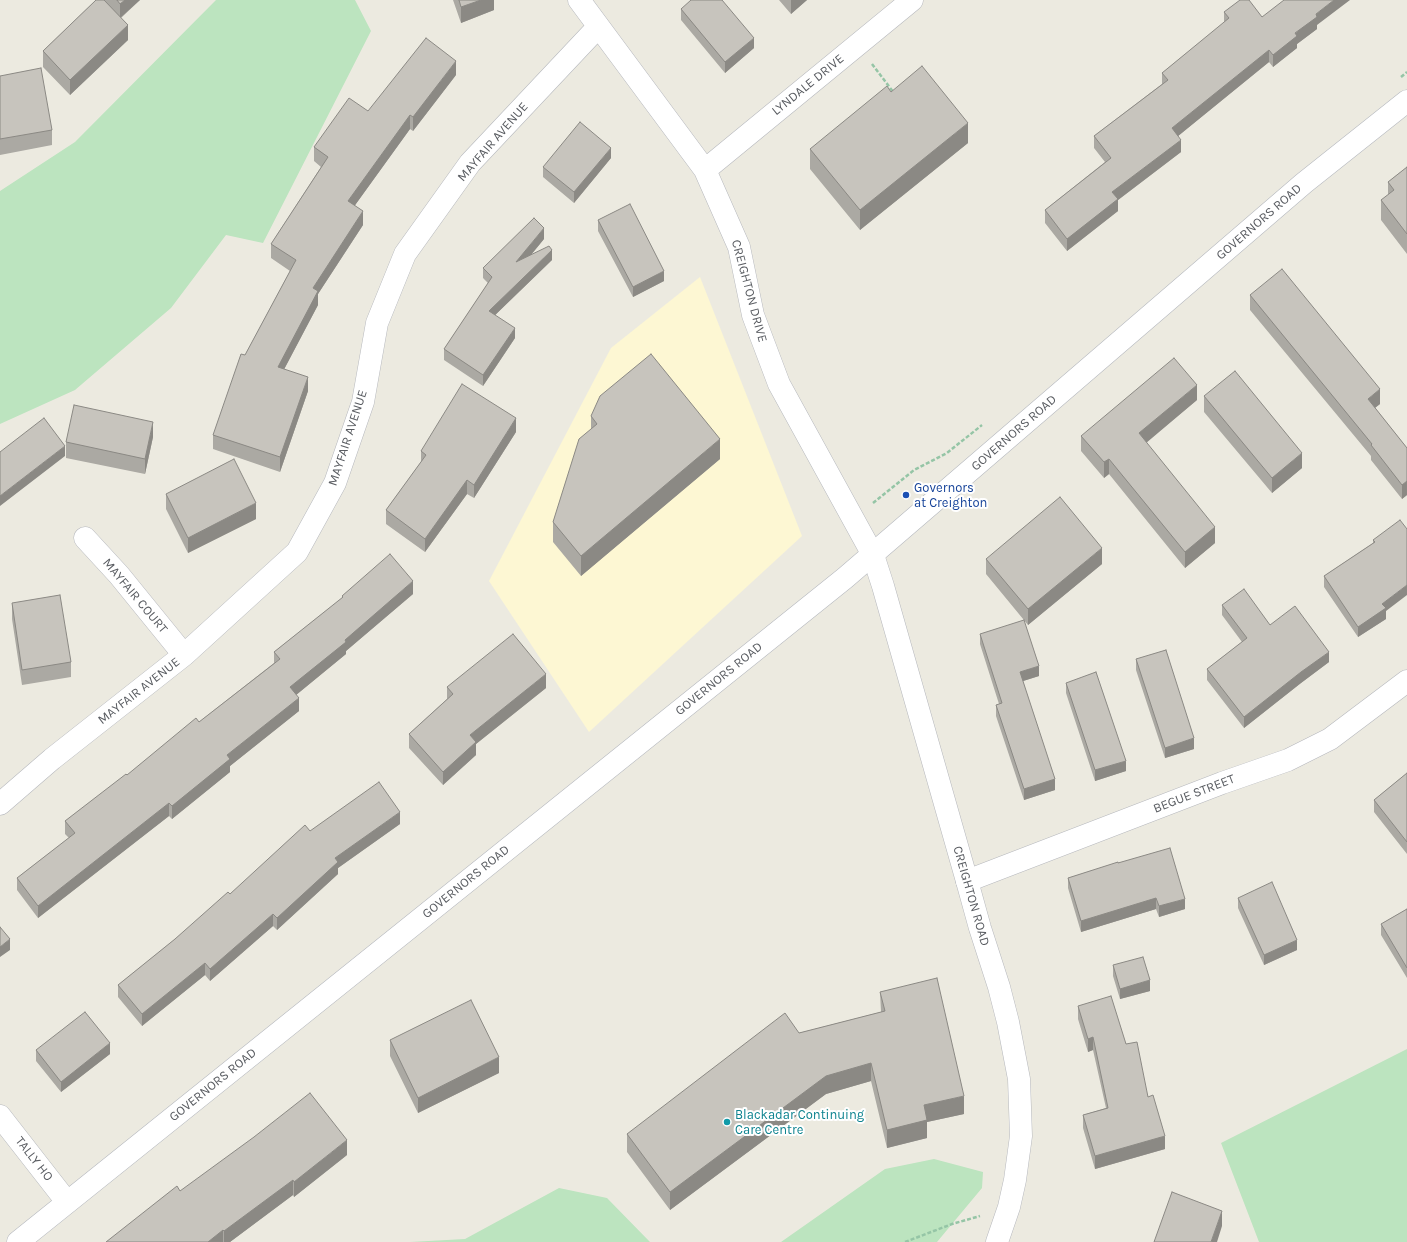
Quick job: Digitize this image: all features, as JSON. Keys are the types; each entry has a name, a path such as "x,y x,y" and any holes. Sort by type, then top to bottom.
{"street":[{"name":"CREIGHTON DRIVE","path":"579,0 705,170 740,247 753,316 779,384 873,555"},
{"name":"LYNDALE DRIVE","path":"705,170 912,0"},
{"name":"MAYFAIR AVENUE","path":"0,804 52,759 184,655 297,552 335,483 363,402 377,323 405,254 470,163 598,27"},
{"name":"GOVERNORS ROAD","path":"18,1242 873,555 1304,183 1407,101"},
{"name":"MAYFAIR COURT","path":"85,538 119,575 184,655"},
{"name":"CREIGHTON ROAD","path":"873,555 1008,1022 1020,1080 1021,1136 1015,1180 1009,1207 997,1242"},
{"name":"BEGUE STREET","path":"967,881 1222,783 1288,760 1330,740 1407,681"},
{"name":"TALLY HO","path":"0,1116 68,1202"}],"path":[{"path":"857,45 898,97"},
{"path":"905,1242 952,1224 1009,1207"}],"shaded area":[{"path":"700,277 802,536 589,732 489,581 611,348"}],"green space":[{"path":"216,0 355,0 371,31 263,243 226,235 171,308 75,390 0,424 0,191 75,142"},
{"path":"1407,1049 1407,1242 1259,1242 1221,1143"},
{"path":"934,1159 983,1172 982,1188 937,1242 781,1242 885,1169"},
{"path":"559,1188 607,1198 650,1242 410,1242 465,1239"}],"building":[{"path":"96,0 104,0 128,25 70,80 43,51"},
{"path":"117,0 125,0 120,4"},
{"path":"459,0 481,0 461,7"},
{"path":"691,0 722,0 754,38 725,62 681,9"},
{"path":"1240,0 1249,0 1262,17 1284,0 1334,0 1316,14 1317,17 1295,33 1297,36 1273,55 1269,50 1172,128 1181,140 1112,192 1118,199 1067,239 1045,210 1111,158 1094,136 1168,80 1162,73 1229,18 1224,12"},
{"path":"426,38 456,61 413,117 410,115 348,201 363,211 313,288 318,291 278,367 308,377 280,457 213,435 241,354 245,355 296,260 271,244 328,157 314,147 349,98 368,111"},
{"path":"922,66 968,123 860,210 810,149 887,86 891,92"},
{"path":"41,68 52,130 0,139 0,76"},
{"path":"580,122 611,148 574,192 543,167"},
{"path":"1407,167 1407,234 1381,200 1394,190 1388,182"},
{"path":"630,204 664,271 633,287 598,220"},
{"path":"534,218 544,228 516,262 549,246 552,250 489,311 515,328 483,375 444,349 492,277 483,268"},
{"path":"1282,269 1380,389 1368,399 1407,448 1407,481 1402,485 1371,445 1372,444 1250,295"},
{"path":"651,354 720,439 581,556 553,522 579,439 597,424 591,416 600,396"},
{"path":"1174,358 1197,385 1139,433 1215,527 1185,552 1109,459 1104,462 1081,436"},
{"path":"1235,371 1302,453 1272,478 1204,396"},
{"path":"462,384 516,418 474,485 467,480 425,539 386,510 426,455 421,451"},
{"path":"74,405 153,422 145,459 66,442"},
{"path":"44,418 65,446 0,496 0,452"},
{"path":"234,459 256,503 188,538 166,494"},
{"path":"1060,497 1102,548 1028,609 986,559"},
{"path":"1400,520 1407,529 1407,585 1382,604 1386,608 1358,627 1324,576 1375,542 1373,540"},
{"path":"390,554 413,581 345,640 346,642 290,687 299,698 227,755 230,759 172,806 169,803 38,906 17,878 75,833 65,821 126,774 127,775 196,718 199,722 280,659 274,652 343,597 342,596"},
{"path":"1244,589 1270,625 1295,606 1329,652 1244,717 1207,669 1247,638 1222,605"},
{"path":"60,595 71,662 22,670 12,603"},
{"path":"1024,620 1039,666 1020,672 1055,779 1024,789 996,705 1002,703 980,634"},
{"path":"513,634 546,674 470,735 476,742 443,772 409,734 453,694 447,687"},
{"path":"1166,650 1194,738 1165,748 1136,659"},
{"path":"1096,672 1126,761 1095,770 1066,683"},
{"path":"1407,773 1407,842 1374,800"},
{"path":"379,782 400,812 335,858 338,862 277,918 273,914 210,969 205,963 142,1014 118,985 175,939 228,892 230,894 305,825 310,831"},
{"path":"1170,848 1185,899 1159,906 1156,898 1081,921 1068,878 1118,862"},
{"path":"1272,882 1297,940 1264,955 1238,898"},
{"path":"1407,909 1407,968 1381,924"},
{"path":"0,927 10,939 0,947"},
{"path":"1143,957 1150,980 1120,989 1113,965"},
{"path":"937,978 964,1096 924,1105 927,1120 887,1130 871,1063 826,1076 670,1192 627,1134 785,1013 799,1033 885,1011 880,992"},
{"path":"1111,996 1126,1044 1137,1042 1148,1097 1153,1095 1165,1136 1095,1156 1083,1115 1108,1108 1093,1037 1088,1039 1078,1006"},
{"path":"471,1000 499,1057 418,1098 390,1040"},
{"path":"85,1012 110,1043 61,1082 36,1050"},
{"path":"310,1093 347,1140 294,1182 293,1180 208,1242 106,1242 177,1186 180,1191 254,1137"},
{"path":"1172,1192 1222,1211 1211,1242 1154,1242"}],"place":[{"name":"Governors at Creighton","path":"906,495"},
{"name":"Blackadar Continuing Care Centre","path":"727,1122"}]}
